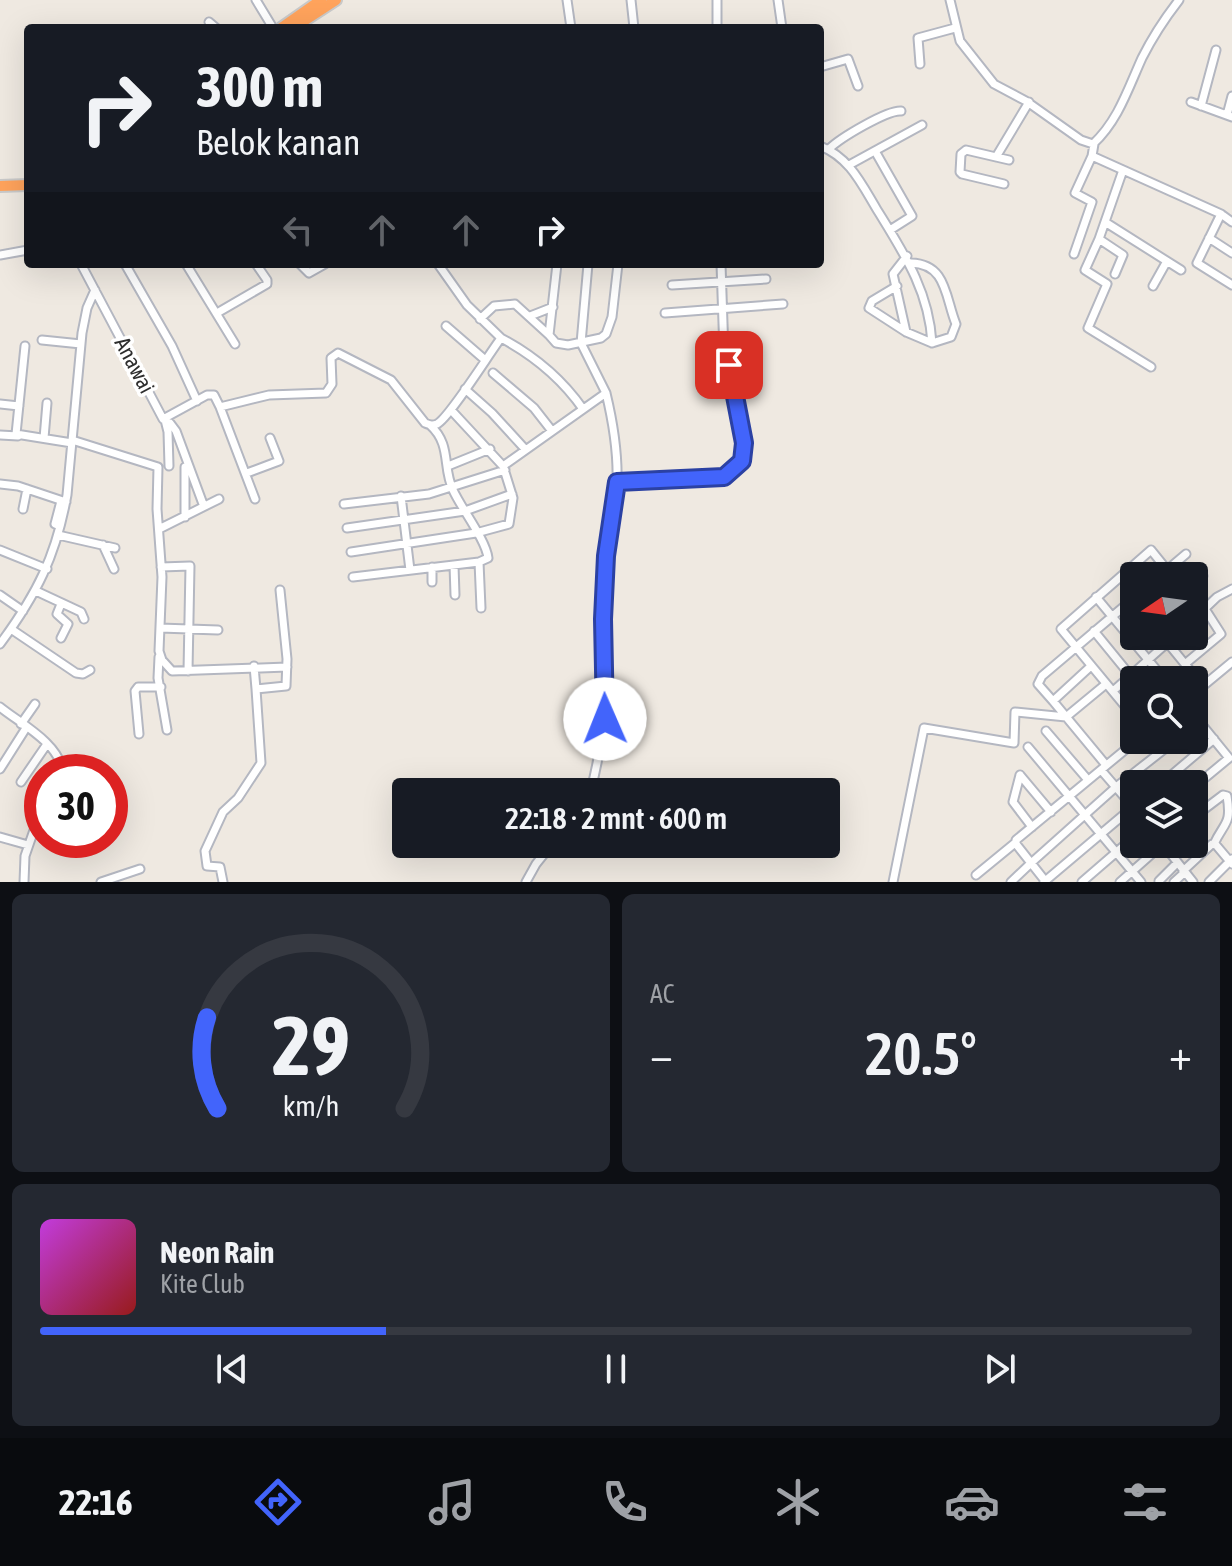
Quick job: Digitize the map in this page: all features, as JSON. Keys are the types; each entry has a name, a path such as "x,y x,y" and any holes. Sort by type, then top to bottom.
{"highway":[{"path":"310,23 336,0"},
{"path":"286,24 316,1"}],"street":[{"path":"256,0 271,24"},
{"path":"567,0 570,24"},
{"path":"631,0 634,24"},
{"path":"717,0 717,24"},
{"path":"778,0 781,24"},
{"path":"950,0 955,28 964,49 994,84 1029,102 1081,140 1094,144"},
{"path":"1074,254 1092,202 1075,193 1092,156 1094,144 1126,98 1146,51 1179,0"},
{"path":"920,64 918,38 955,28"},
{"path":"1201,106 1216,50"},
{"path":"824,66 846,58 850,60 858,86"},
{"path":"1191,102 1230,116 1232,96"},
{"path":"996,157 1029,102"},
{"path":"829,149 885,116 901,111"},
{"path":"849,165 922,125"},
{"path":"824,147 849,165 909,259 925,301 932,343"},
{"path":"875,151 912,216 890,230"},
{"path":"1004,184 960,172 962,151 1009,160"},
{"path":"1092,156 1221,214 1232,222"},
{"path":"1123,170 1085,270 1107,284 1088,328 1151,367"},
{"path":"1221,214 1197,263 1232,285"},
{"path":"1105,222 1181,270"},
{"path":"1209,238 1232,253"},
{"path":"1099,239 1123,255 1115,274"},
{"path":"0,255 24,251"},
{"path":"906,332 893,272 909,259"},
{"path":"897,286 868,306 906,332 932,343 951,337 956,324 936,271 928,264 909,259"},
{"path":"1153,286 1167,261"},
{"name":"Anawai","path":"83,268 165,421 210,395 214,395 220,407"},
{"path":"127,268 172,346 197,401"},
{"path":"191,268 235,344"},
{"path":"217,313 267,284 259,268"},
{"path":"441,268 480,319 553,375 583,409"},
{"path":"549,335 557,268"},
{"path":"588,268 581,343 606,393 614,426 617,482 606,556 603,619 605,719 593,778"},
{"path":"480,319 494,306 515,304 556,343 581,343 601,338 610,329 618,268"},
{"path":"617,482 724,477 742,461 744,443 724,353 721,268"},
{"path":"672,285 766,279"},
{"path":"0,644 36,591 58,535 72,442 83,322 95,290"},
{"path":"665,313 783,304"},
{"path":"530,316 553,307"},
{"path":"446,326 484,359"},
{"path":"430,425 440,422 451,410 501,338"},
{"path":"42,340 81,344"},
{"path":"18,436 15,432 25,346"},
{"path":"255,499 220,407 269,395 328,392 332,384 331,358 338,353 391,380 446,448 451,487 487,548 488,558 479,562 353,577"},
{"path":"493,373 534,408 552,431"},
{"path":"465,389 525,449"},
{"path":"344,504 429,494 504,468 525,449 606,393"},
{"path":"44,438 47,403"},
{"path":"0,404 19,406"},
{"path":"351,552 476,533 509,524 512,494 504,468 490,449 451,410"},
{"path":"169,466 165,421 176,431 203,504"},
{"path":"0,435 72,442 158,467 187,467"},
{"path":"247,473 279,461 270,438"},
{"path":"448,466 490,449"},
{"path":"158,467 156,486 161,567 158,678 167,730"},
{"path":"185,517 187,467"},
{"path":"0,484 27,489 63,502"},
{"path":"23,509 27,489"},
{"path":"347,528 465,511 512,494"},
{"path":"401,496 410,570"},
{"path":"159,529 219,499"},
{"path":"58,535 115,548"},
{"path":"103,545 114,569"},
{"path":"0,550 47,569"},
{"path":"1137,562 1151,550 1158,562"},
{"path":"1178,562 1186,554"},
{"path":"479,562 481,608"},
{"path":"454,565 455,595"},
{"path":"161,567 190,566 188,671"},
{"path":"432,567 432,582"},
{"path":"1120,576 1061,629 1120,700"},
{"path":"1208,607 1232,589"},
{"path":"256,689 286,686 280,590"},
{"path":"36,591 81,612 84,619"},
{"path":"0,595 23,611"},
{"path":"1096,597 1153,666"},
{"path":"61,604 57,614 68,624 61,638"},
{"path":"1120,610 1038,682 1120,791"},
{"path":"1208,621 1221,634 1208,645"},
{"path":"160,628 218,630"},
{"path":"11,629 76,673 83,674 90,670"},
{"path":"1094,631 1122,666"},
{"path":"1143,666 1156,650"},
{"path":"1173,650 1185,664 1202,650"},
{"path":"159,651 172,671 287,667"},
{"path":"1208,682 1232,662"},
{"path":"223,882 220,867 207,866 205,851 223,812 238,798 261,763 254,666"},
{"path":"1053,701 1091,666"},
{"path":"893,882 924,728 1014,743 1015,712 1066,717 1106,684"},
{"path":"1113,691 1120,686"},
{"path":"139,734 135,691 138,687 161,687"},
{"path":"0,769 35,704"},
{"path":"0,707 56,754"},
{"path":"1046,731 1088,780"},
{"path":"1208,733 1229,760 1208,776"},
{"path":"1177,770 1214,739"},
{"path":"21,782 47,744"},
{"path":"1028,747 1141,882"},
{"path":"976,875 1120,754"},
{"path":"1011,882 1116,787 1158,754"},
{"path":"1032,827 1013,802 1020,775 1051,812"},
{"path":"1174,882 1214,844 1228,825 1227,796 1223,795 1208,806"},
{"path":"1015,843 1045,882 1120,818"},
{"path":"0,837 24,844"},
{"path":"1209,882 1231,861 1214,844"},
{"path":"1082,882 1120,849"},
{"path":"24,882 25,858"},
{"path":"526,882 541,858"},
{"path":"1120,882 1148,858"},
{"path":"1173,858 1193,882"},
{"path":"1159,881 1177,863"},
{"path":"96,873 101,882 140,869"}],"route":[{"path":"605,719 603,619 606,556 617,482 724,477 742,461 744,443 729,365"}]}
